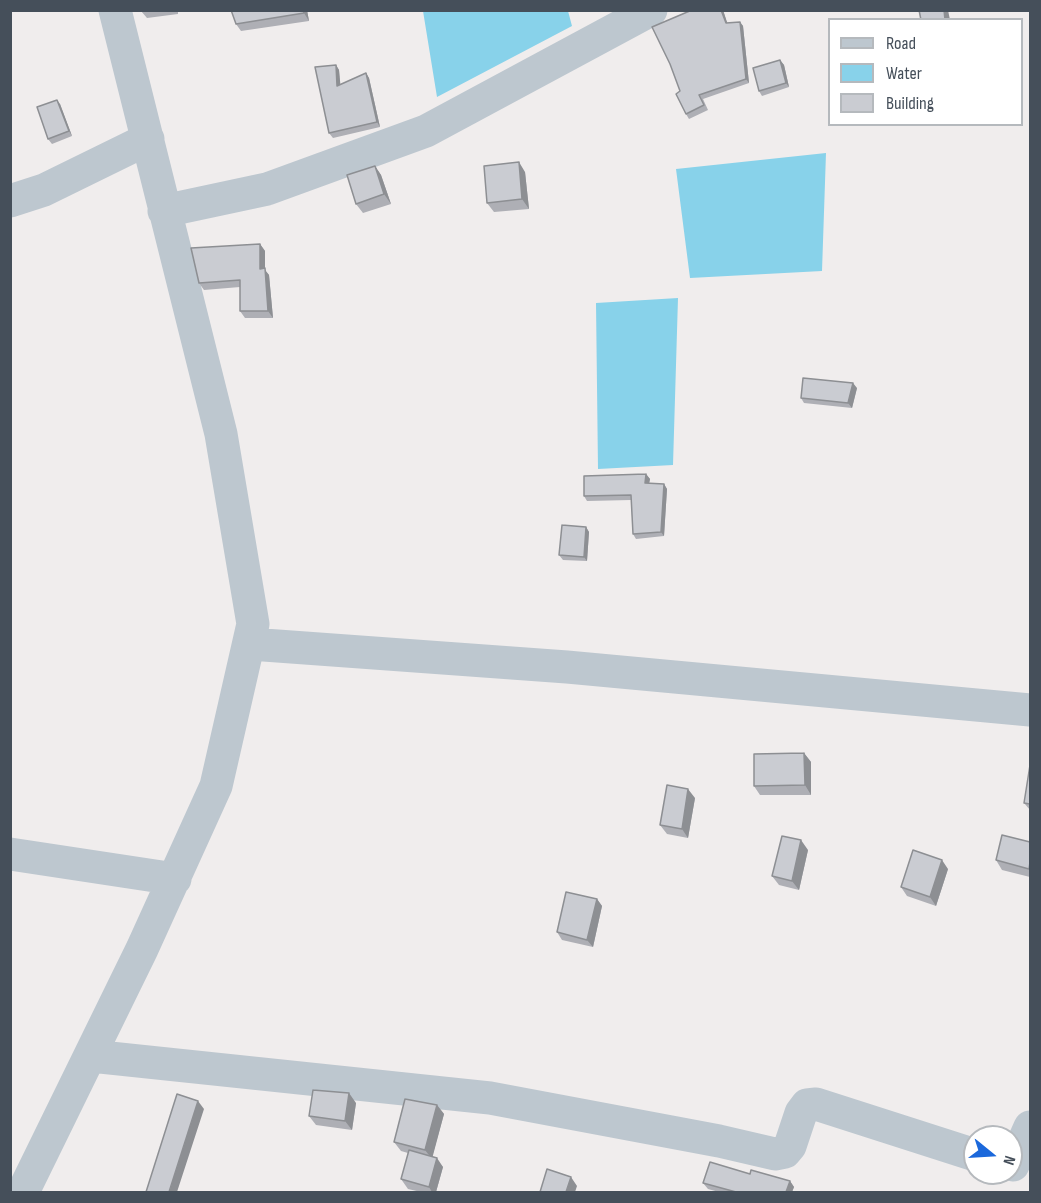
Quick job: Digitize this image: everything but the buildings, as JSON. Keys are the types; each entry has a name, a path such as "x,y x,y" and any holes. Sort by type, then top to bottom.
{"street":[{"path":"23,1192 91,1056 175,879 216,786 253,624 221,434 115,10"},
{"path":"164,211 267,189 426,131 651,10"},
{"path":"10,201 44,190 148,139"},
{"path":"250,644 567,667 1030,710"},
{"path":"10,854 175,879"},
{"path":"91,1056 490,1098 719,1141 776,1154 785,1152 790,1146 801,1113 807,1105 816,1104 963,1151"},
{"path":"1023,1150 1030,1126"}],"water":[{"path":"423,11 568,11 572,26 437,97"},
{"path":"826,153 822,271 690,278 676,169"},
{"path":"678,298 673,465 598,469 596,303"}]}
